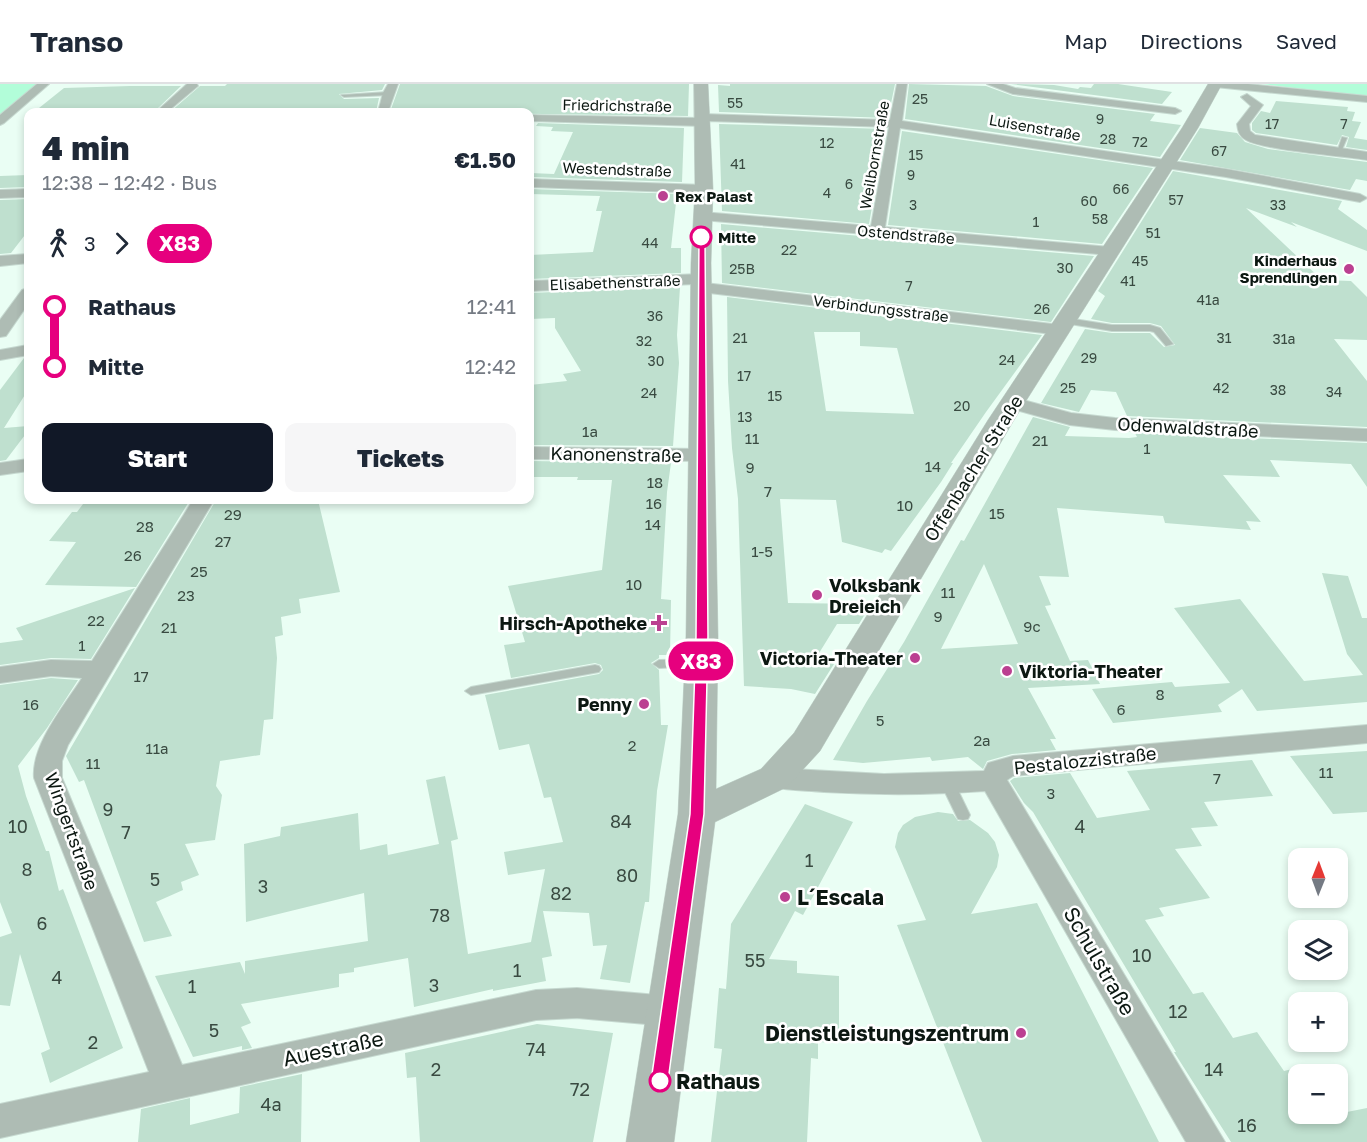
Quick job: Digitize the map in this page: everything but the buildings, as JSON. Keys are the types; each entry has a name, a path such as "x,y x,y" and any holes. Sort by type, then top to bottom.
{"street":[{"path":"0,121 44,84"},
{"path":"166,108 193,86 192,84"},
{"path":"650,1142 697,814 701,663 701,283 704,189 701,84"},
{"name":"Weilbornstraße","path":"877,232 902,84"},
{"path":"992,84 1013,91 1175,111"},
{"path":"1215,84 1340,97"},
{"name":"Offenbacher Straße","path":"697,814 774,778 807,742 1012,403 1204,105 1215,84"},
{"path":"384,108 391,89"},
{"path":"1204,105 1229,94 1252,92 1367,99"},
{"path":"1247,97 1257,105 1243,124 1244,132 1251,138 1367,156"},
{"name":"Friedrichstraße","path":"534,118 703,119"},
{"name":"Luisenstraße","path":"703,119 896,124 973,133 1363,195"},
{"name":"Westendstraße","path":"534,183 704,189"},
{"path":"0,194 24,193"},
{"path":"1363,195 1367,213"},
{"name":"Ostendstraße","path":"702,216 1110,251"},
{"path":"0,261 24,259"},
{"name":"Elisabethenstraße","path":"534,286 701,283"},
{"name":"Verbindungsstraße","path":"701,283 1064,325"},
{"path":"0,332 24,299"},
{"path":"0,355 24,351"},
{"name":"Odenwaldstraße","path":"1012,403 1070,419 1105,423 1367,435"},
{"name":"Kanonenstraße","path":"534,453 702,455"},
{"path":"0,469 24,466"},
{"name":"Wingertstraße","path":"171,1082 47,769 48,758 54,745 201,504"},
{"path":"0,675 51,668 99,670"},
{"name":"Pestalozzistraße","path":"774,778 855,784 948,784 993,780 998,770 1013,766 1367,734"},
{"name":"Schulstraße","path":"993,780 1206,1142"},
{"name":"Auestraße","path":"0,1121 171,1082 536,1005 577,1003 669,1011"}],"lane":[{"path":"344,95 391,89"},
{"path":"1339,152 1344,138"},
{"path":"1064,325 1150,328 1157,330 1169,344"},
{"path":"659,664 701,663"},
{"path":"471,691 595,669"},
{"path":"948,784 963,815"}],"green space":[{"path":"0,84 38,84 0,115"},
{"path":"1263,84 1367,84 1367,97"}],"bus line":[{"name":"X83","path":"660,1081 697,814 702,636 701,237"}],"place":[{"name":"Rex Palast","path":"663,196"},
{"name":"Mitte","path":"701,237"},
{"name":"Kinderhaus Sprendlingen","path":"1349,269"},
{"name":"Volksbank Dreieich","path":"817,595"},
{"name":"Hirsch-Apotheke","path":"659,623"},
{"name":"Victoria-Theater","path":"915,658"},
{"name":"Viktoria-Theater","path":"1007,671"},
{"name":"Penny","path":"644,704"},
{"name":"L´Escala","path":"785,897"},
{"name":"Dienstleistungszentrum","path":"1021,1033"},
{"name":"Rathaus","path":"660,1081"}]}
